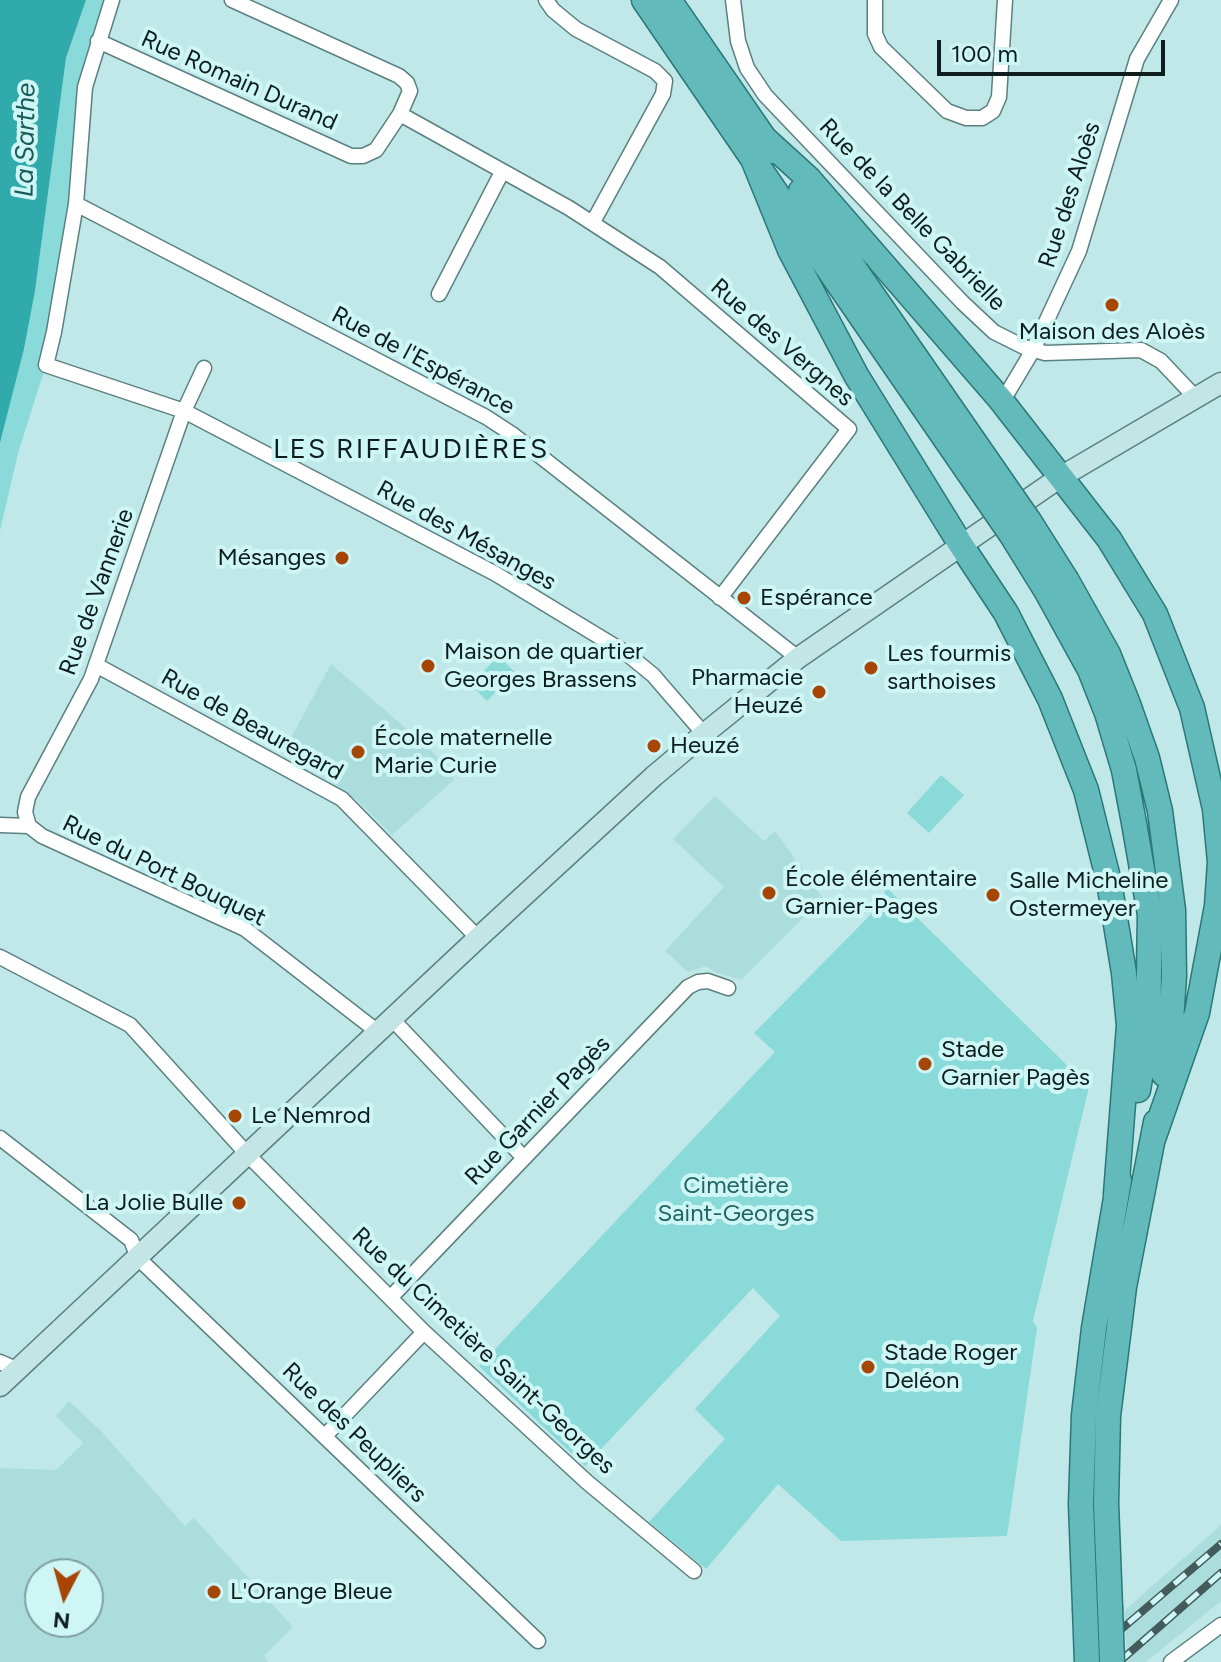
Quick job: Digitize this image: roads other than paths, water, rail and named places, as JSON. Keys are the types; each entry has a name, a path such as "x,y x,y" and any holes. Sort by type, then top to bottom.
{"highway":[{"path":"644,0 758,149 847,277 1011,534 1057,586 1108,654 1147,758 1160,811 1173,910 1174,976 1170,1037 1124,1287 1108,1416 1106,1503 1112,1662"},
{"path":"669,0 758,149 790,250 856,375 1006,613 1050,699 1086,790 1109,882 1129,1025 1116,1194"},
{"path":"758,149 809,179 1000,399 1109,539 1155,614 1192,708 1215,809 1220,862 1197,1013 1153,1139"},
{"path":"1057,586 1107,713 1124,770 1150,915 1148,1032 1133,1124 1116,1194 1094,1328 1084,1415 1081,1504 1087,1662"}],"main road":[{"path":"0,1386 9,1366 138,1258 478,938 704,734 798,658 1059,478 1195,397 1220,386"}],"street":[{"path":"76,204 85,87 112,0"},
{"path":"232,0 399,76 410,91 400,114"},
{"path":"546,0 576,29 655,71 665,81 663,94 593,222"},
{"name":"Rue de la Belle Gabrielle","path":"733,0 738,41 747,68 765,95 994,332 1045,353 1141,350 1161,361 1195,397"},
{"path":"875,0 875,34 881,47 947,111 966,118 982,118 993,111 999,97 1005,0"},
{"name":"Rue des Aloès","path":"1000,399 1008,392 1033,350 1079,251 1137,59 1171,0"},
{"name":"Rue Romain Durand","path":"98,41 351,156 363,156 376,150 400,114"},
{"name":"Rue des Vergnes","path":"400,114 593,222 660,267 849,429 720,598"},
{"path":"439,294 502,172"},
{"name":"Rue des Mésanges","path":"76,204 46,365 184,411 496,574 626,653 653,675 704,734"},
{"name":"Rue de l'Espérance","path":"76,204 486,417 512,434 798,658"},
{"name":"Rue de Vannerie","path":"29,826 25,812 28,797 91,679 184,411 204,368"},
{"name":"Rue de Beauregard","path":"96,665 342,799 478,938"},
{"name":"Rue du Port Bouquet","path":"0,825 29,826 42,836 245,929 386,1026 524,1158"},
{"name":"Rue du Cimetière Saint-Georges","path":"0,957 130,1025 248,1155 424,1332 587,1482 694,1571"},
{"name":"Rue Garnier Pagès","path":"391,1297 688,987 708,981 728,988"},
{"name":"Rue des Peupliers","path":"0,1138 131,1240 138,1258 538,1641"},
{"path":"325,1436 424,1332"},
{"path":"1171,1662 1221,1625"}],"water":[{"name":"La Sarthe","path":"0,0 86,0 66,58 35,291 0,443"}],"railway":[{"path":"1083,1662 1221,1544"},
{"path":"1119,1662 1221,1573"}],"place":[{"name":"Maison des Aloès","path":"1112,305"},
{"name":"Mésanges","path":"342,558"},
{"name":"Espérance","path":"744,598"},
{"name":"Maison de quartier Georges Brassens","path":"428,666"},
{"name":"Les fourmis sarthoises","path":"871,668"},
{"name":"Pharmacie Heuzé","path":"819,692"},
{"name":"Heuzé","path":"654,746"},
{"name":"École maternelle Marie Curie","path":"358,752"},
{"name":"École élémentaire Garnier-Pages","path":"769,893"},
{"name":"Salle Micheline Ostermeyer","path":"993,895"},
{"name":"Stade Garnier Pagès","path":"925,1064"},
{"name":"Le Nemrod","path":"235,1116"},
{"name":"La Jolie Bulle","path":"239,1203"},
{"name":"Stade Roger Deléon","path":"868,1367"},
{"name":"L'Orange Bleue","path":"214,1592"}],"district":[{"name":"LES RIFFAUDIÈRES","path":"411,450"}],"park label":[{"name":"Cimetière Saint-Georges","path":"736,1200"}]}
